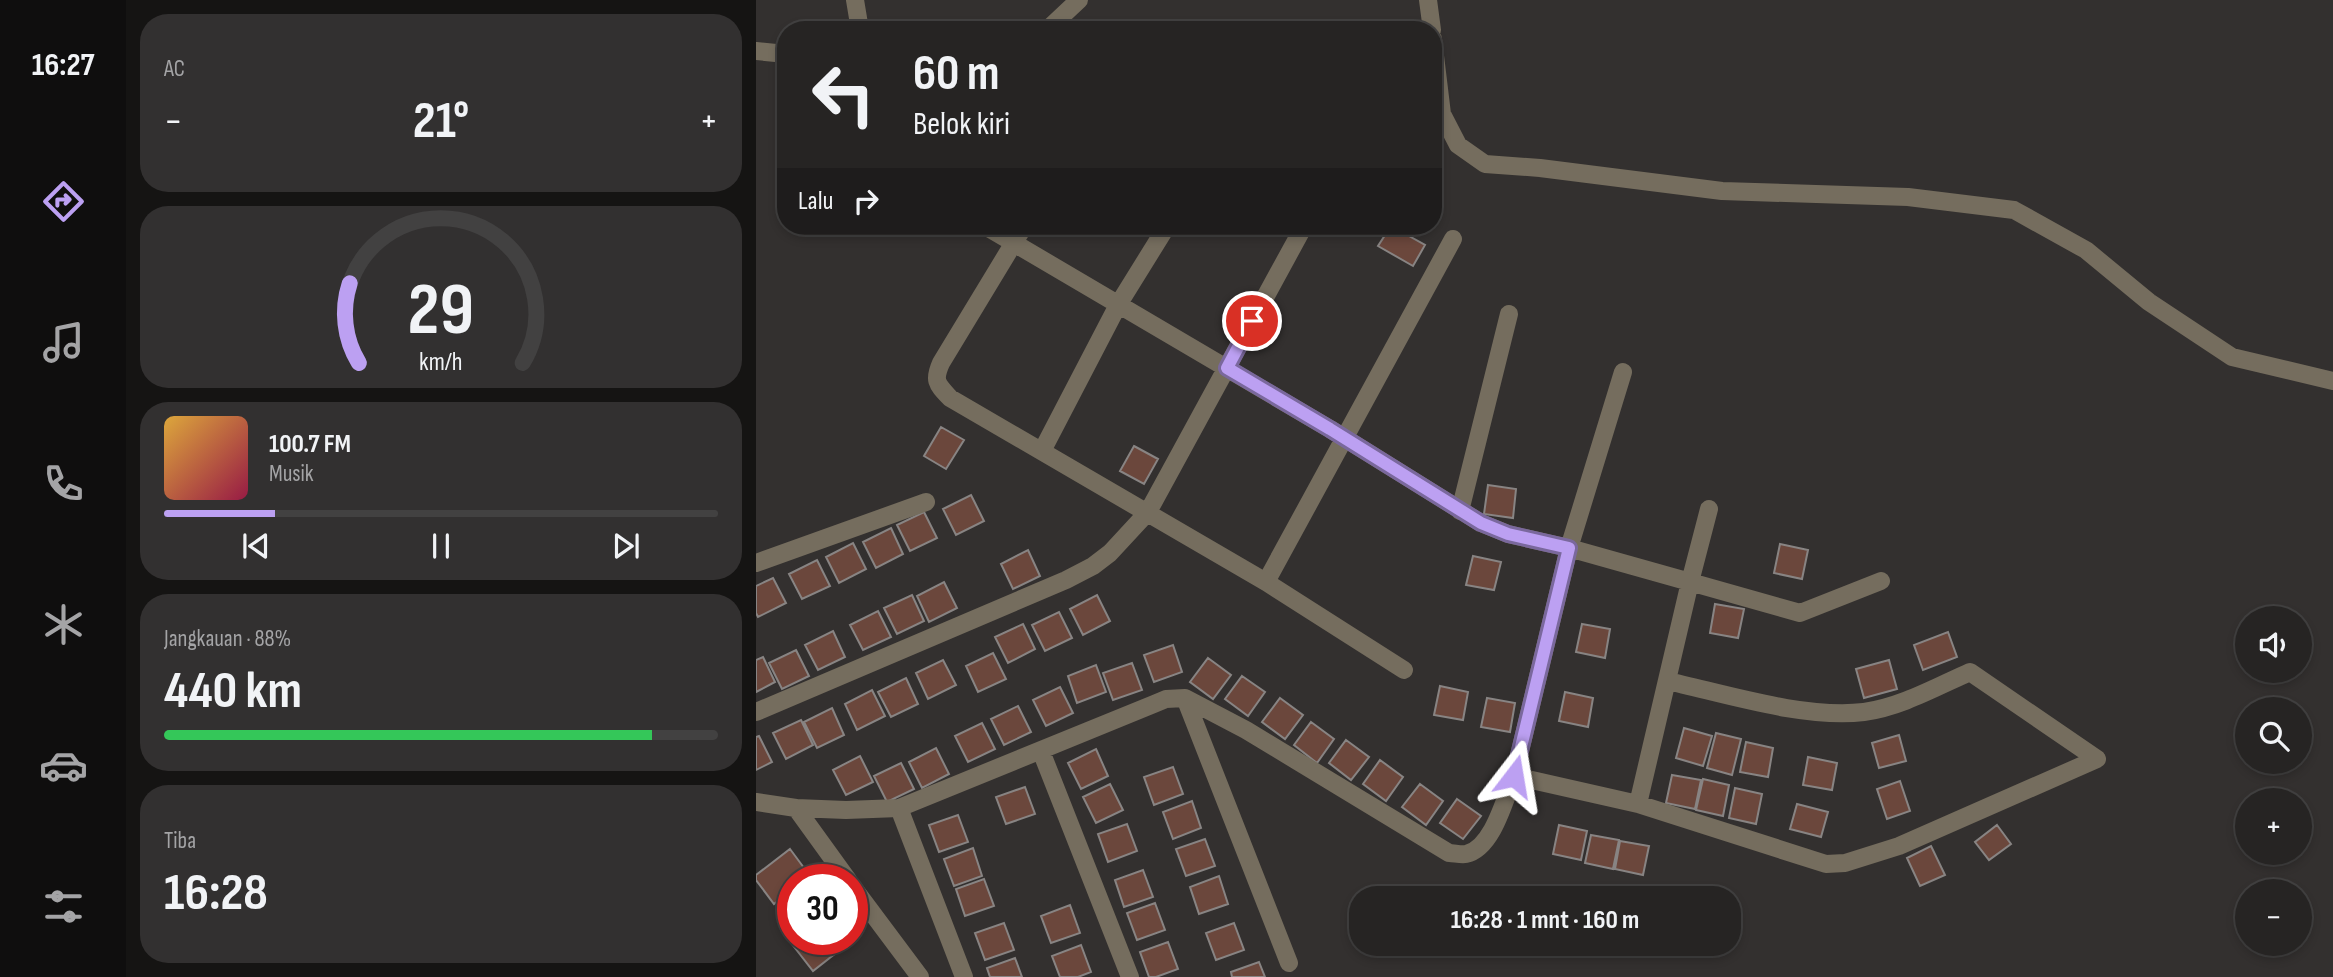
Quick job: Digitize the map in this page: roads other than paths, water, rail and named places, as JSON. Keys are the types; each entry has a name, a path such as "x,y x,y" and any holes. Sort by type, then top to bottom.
{"street":[{"path":"855,0 858,21"},
{"path":"1057,21 1079,0"},
{"path":"1428,0 1431,21"},
{"path":"756,51 777,53"},
{"path":"1442,116 1458,145 1485,164 1540,167 1722,191 1908,197 2014,210 2086,250 2149,302 2232,357 2333,381"},
{"path":"1001,235 1227,368 1460,511 1508,534 1569,548 1800,613 1881,581"},
{"path":"1018,235 936,374 938,385 950,398 1266,582 1404,670"},
{"path":"1042,451 1118,305 1161,235"},
{"path":"756,712 1066,580 1093,566 1110,553 1148,512 1299,235"},
{"path":"1266,582 1453,239"},
{"path":"1460,511 1508,314"},
{"path":"756,802 796,808 899,808 1166,699 1185,698 1246,730 1449,853 1467,854 1482,845 1494,828 1514,776 1569,548 1623,372"},
{"path":"756,563 926,502"},
{"path":"1638,804 1709,509"},
{"path":"1514,776 1638,804 1825,864 1845,863 1899,846 2097,759 1970,672 1905,700 1866,711 1837,713 1808,712 1667,681"},
{"path":"1185,698 1289,963"},
{"path":"1041,751 1130,977"},
{"path":"796,808 836,864"},
{"path":"899,808 964,977"},
{"path":"868,907 920,977"}]}
